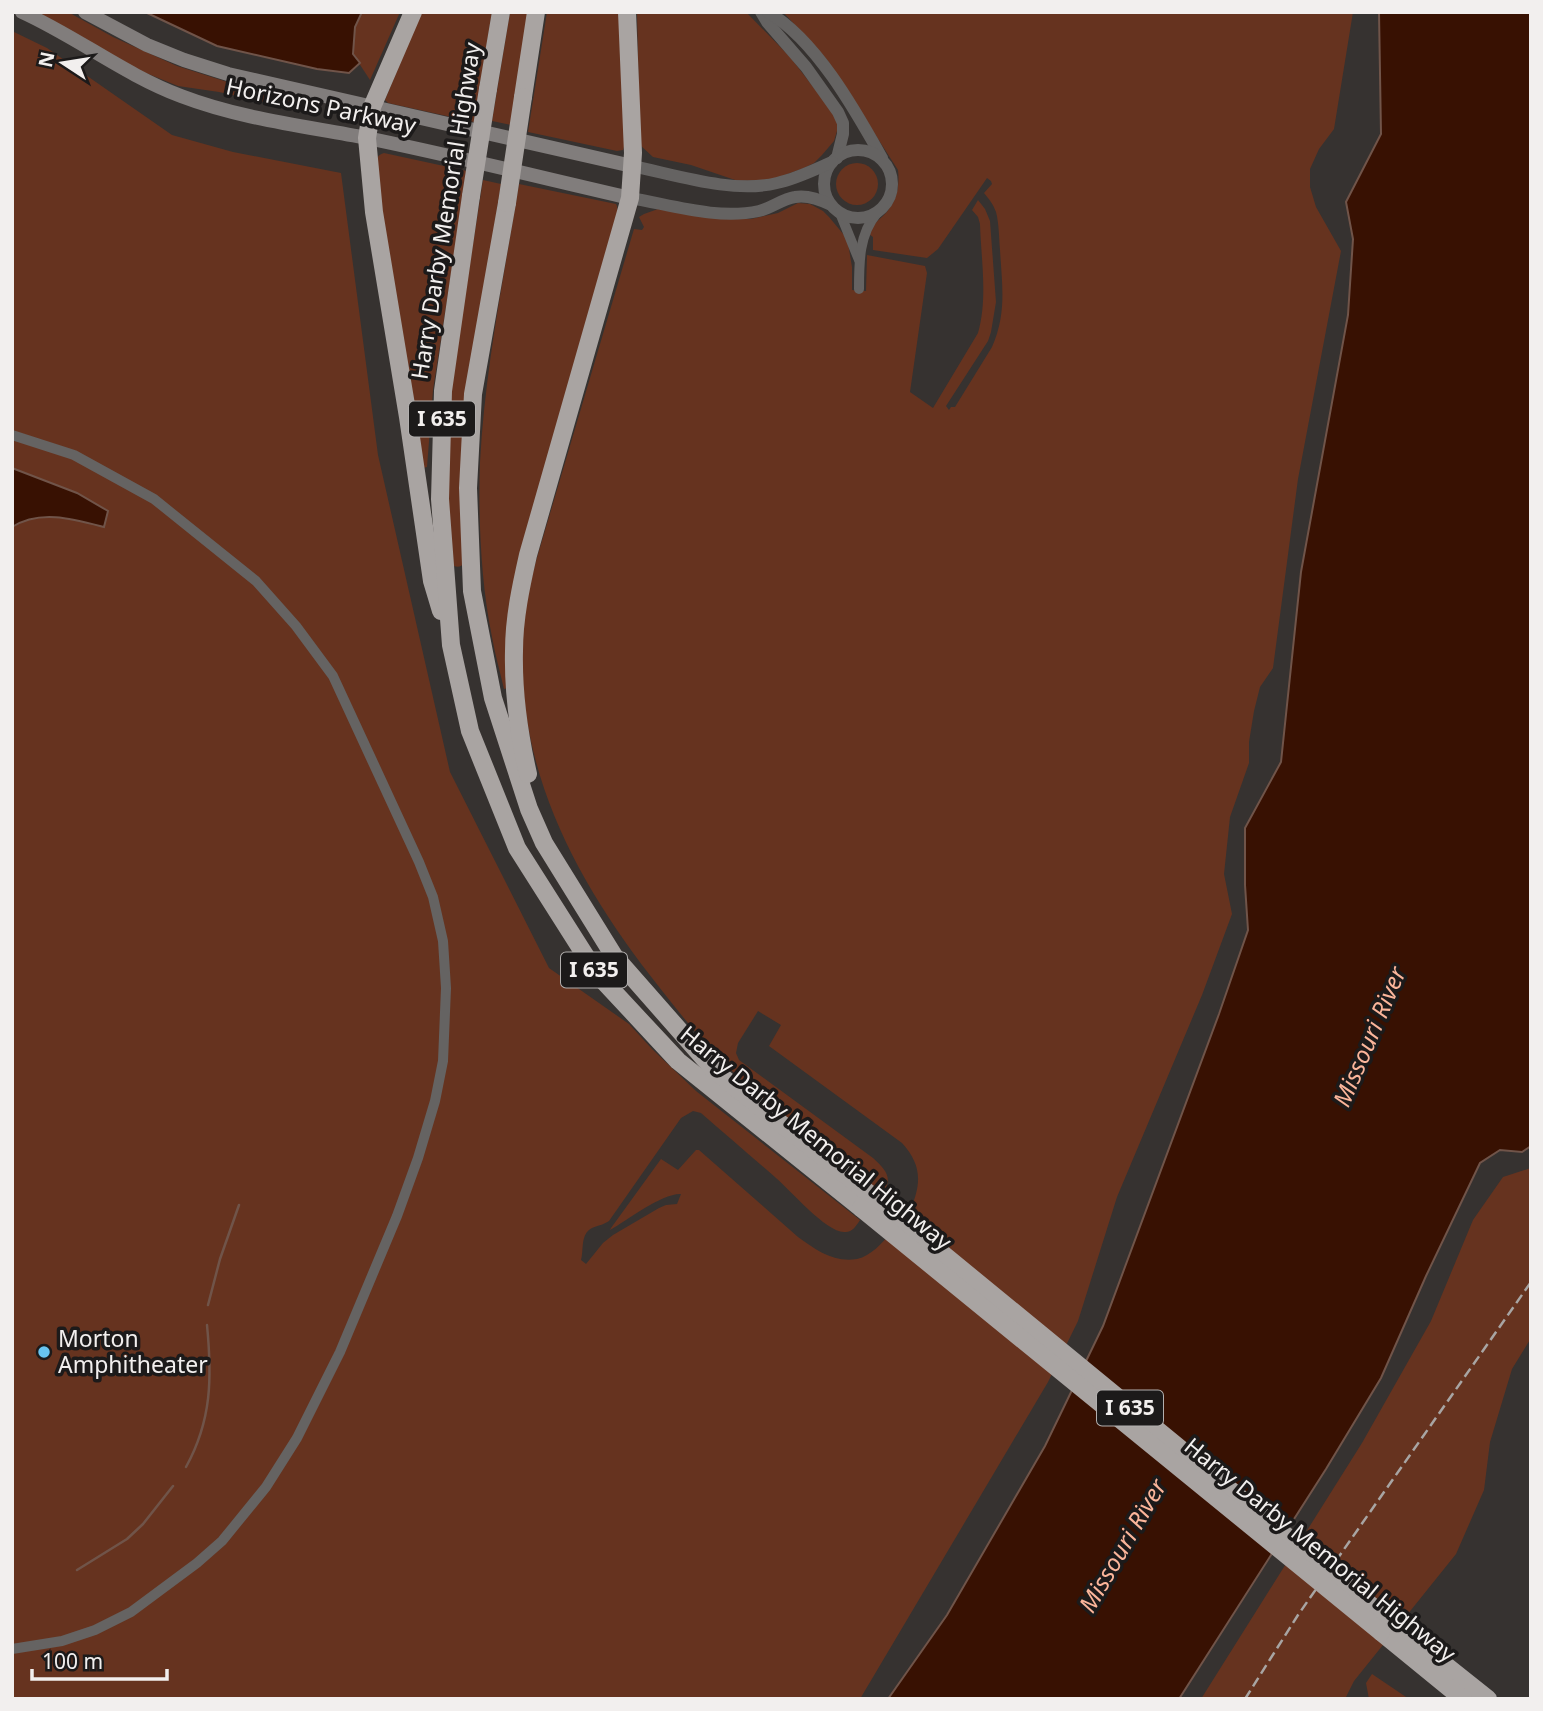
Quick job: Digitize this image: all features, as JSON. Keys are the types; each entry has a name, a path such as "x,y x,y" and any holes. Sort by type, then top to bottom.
{"highway":[{"path":"413,12 372,107 367,138 374,212 432,581 451,645"},
{"name":"Harry Darby Memorial Highway","path":"501,12 443,391 440,499 451,645 470,731 517,848 597,974 678,1060 866,1202"},
{"name":"Harry Darby Memorial Highway","path":"536,12 474,394 468,488 472,592 493,698 529,809 544,842 614,956 716,1072 866,1202 1386,1627 1464,1699"},
{"path":"544,842 524,756 516,700 513,650 518,599 528,555 630,198 632,166 627,12"},
{"name":"Harry Darby Memorial Highway","path":"1386,1627 1488,1699"}],"main road":[{"name":"Horizons Parkway","path":"22,12 179,96 223,110 367,138 630,198"},
{"name":"Horizons Parkway","path":"85,12 146,45 228,74 632,166"}],"street":[{"path":"761,12 806,67 838,111 843,123 843,134 835,160 824,183 826,195 859,260"},
{"path":"768,12 784,22 839,87 891,174 891,196 867,227 859,260 859,289"},
{"path":"835,160 847,152 858,150 878,156 886,164"},
{"name":"Horizons Parkway","path":"632,166 727,186 753,187 776,184 807,174 835,160"},
{"name":"Horizons Parkway","path":"630,198 738,215 773,207 795,197 822,201 835,209"},
{"path":"835,209 849,218 858,219 877,213"},
{"path":"12,435 74,455 155,499 256,581 296,625 333,676 419,862 433,897 443,941 446,988 443,1061 435,1101 414,1170 340,1352 298,1437 266,1487 222,1541 131,1612 62,1641 12,1649"}],"shaded area":[{"path":"32,12 68,12 113,37 177,66 240,86 316,102 314,113 178,86 141,71"},
{"path":"362,12 400,12 370,80 353,54 355,27"},
{"path":"421,12 492,12 474,122 388,103 385,100"},
{"path":"510,12 529,12 511,125 492,121"},
{"path":"547,12 620,12 625,144 623,150 528,132"},
{"path":"637,12 746,12 790,57 834,114 837,131 834,141 814,163 771,180 738,181 691,165 653,157 640,145"},
{"path":"783,12 1353,12 1334,129 1319,149 1310,169 1310,187 1316,207 1341,251 1298,479 1273,668 1260,687 1249,742 1249,763 1230,817 1224,874 1232,914 1202,995 1117,1197 1078,1321 1048,1382 860,1699 12,1699 12,31 47,48 172,135 233,152 341,173 378,455 450,772 549,968 629,1024 696,1091 860,1220 854,1229 847,1232 828,1225 701,1113 693,1111 681,1118 609,1221 588,1231 584,1238 581,1260 586,1264 613,1235 659,1208 677,1204 681,1194 655,1202 610,1230 661,1159 678,1170 699,1150 798,1237 826,1254 849,1260 872,1252 909,1211 915,1199 918,1182 913,1158 902,1143 769,1046 781,1025 758,1011 738,1043 736,1053 739,1060 873,1158 887,1175 887,1184 881,1195 738,1077 674,1006 595,896 558,824 533,748 525,708 522,666 525,613 536,561 634,229 642,230 644,227 639,217 658,209 723,219 751,219 778,213 798,203 810,204 829,217 848,243 852,290 866,291 867,255 925,266 927,273 910,392 933,408 978,333 981,320 983,292 980,224 972,210 978,200 990,221 996,302 988,341 946,406 949,410 955,407 997,335 1002,299 999,231 996,212 984,193 992,184 991,181 987,178 938,249 927,258 873,250 873,237 869,234 894,200 898,189 898,170 828,61"},
{"path":"384,153 467,171 433,390 427,467 423,468 375,169 378,157"},
{"path":"857,163 872,169 878,184 872,199 857,205 842,199 836,184 842,169"},
{"path":"483,180 501,184 472,369 465,562 457,567 450,564 447,552 449,398"},
{"path":"519,184 616,204 618,213 519,561 507,688 504,689 488,616 483,573 479,505 480,462 491,357"},
{"path":"1531,1168 1531,1338 1512,1369 1490,1442 1484,1490 1456,1554 1354,1681 1345,1699 1201,1699 1362,1443 1431,1321 1473,1220 1503,1177"},
{"path":"1372,1674 1409,1699 1369,1699 1366,1683"}],"water":[{"path":"145,12 362,12 355,27 353,54 360,63 349,73 317,69 217,46"},
{"name":"Missouri River","path":"1379,12 1531,12 1531,1146 1522,1152 1500,1150 1480,1163 1381,1378 1179,1699 888,1699 947,1615 1045,1446 1103,1326 1248,930 1245,828 1281,762 1301,572 1348,315 1353,239 1346,202 1381,134"},
{"path":"12,468 77,493 108,511 104,527 46,517 34,518 12,527"}],"waterway":[{"path":"208,1305 220,1259 239,1205"},
{"path":"186,1467 201,1432 208,1398 207,1325"},
{"path":"77,1570 127,1539 143,1524 173,1486"}],"railway":[{"path":"1245,1699 1298,1615 1531,1282"}],"place":[{"name":"Morton Amphitheater","path":"44,1352"}]}
